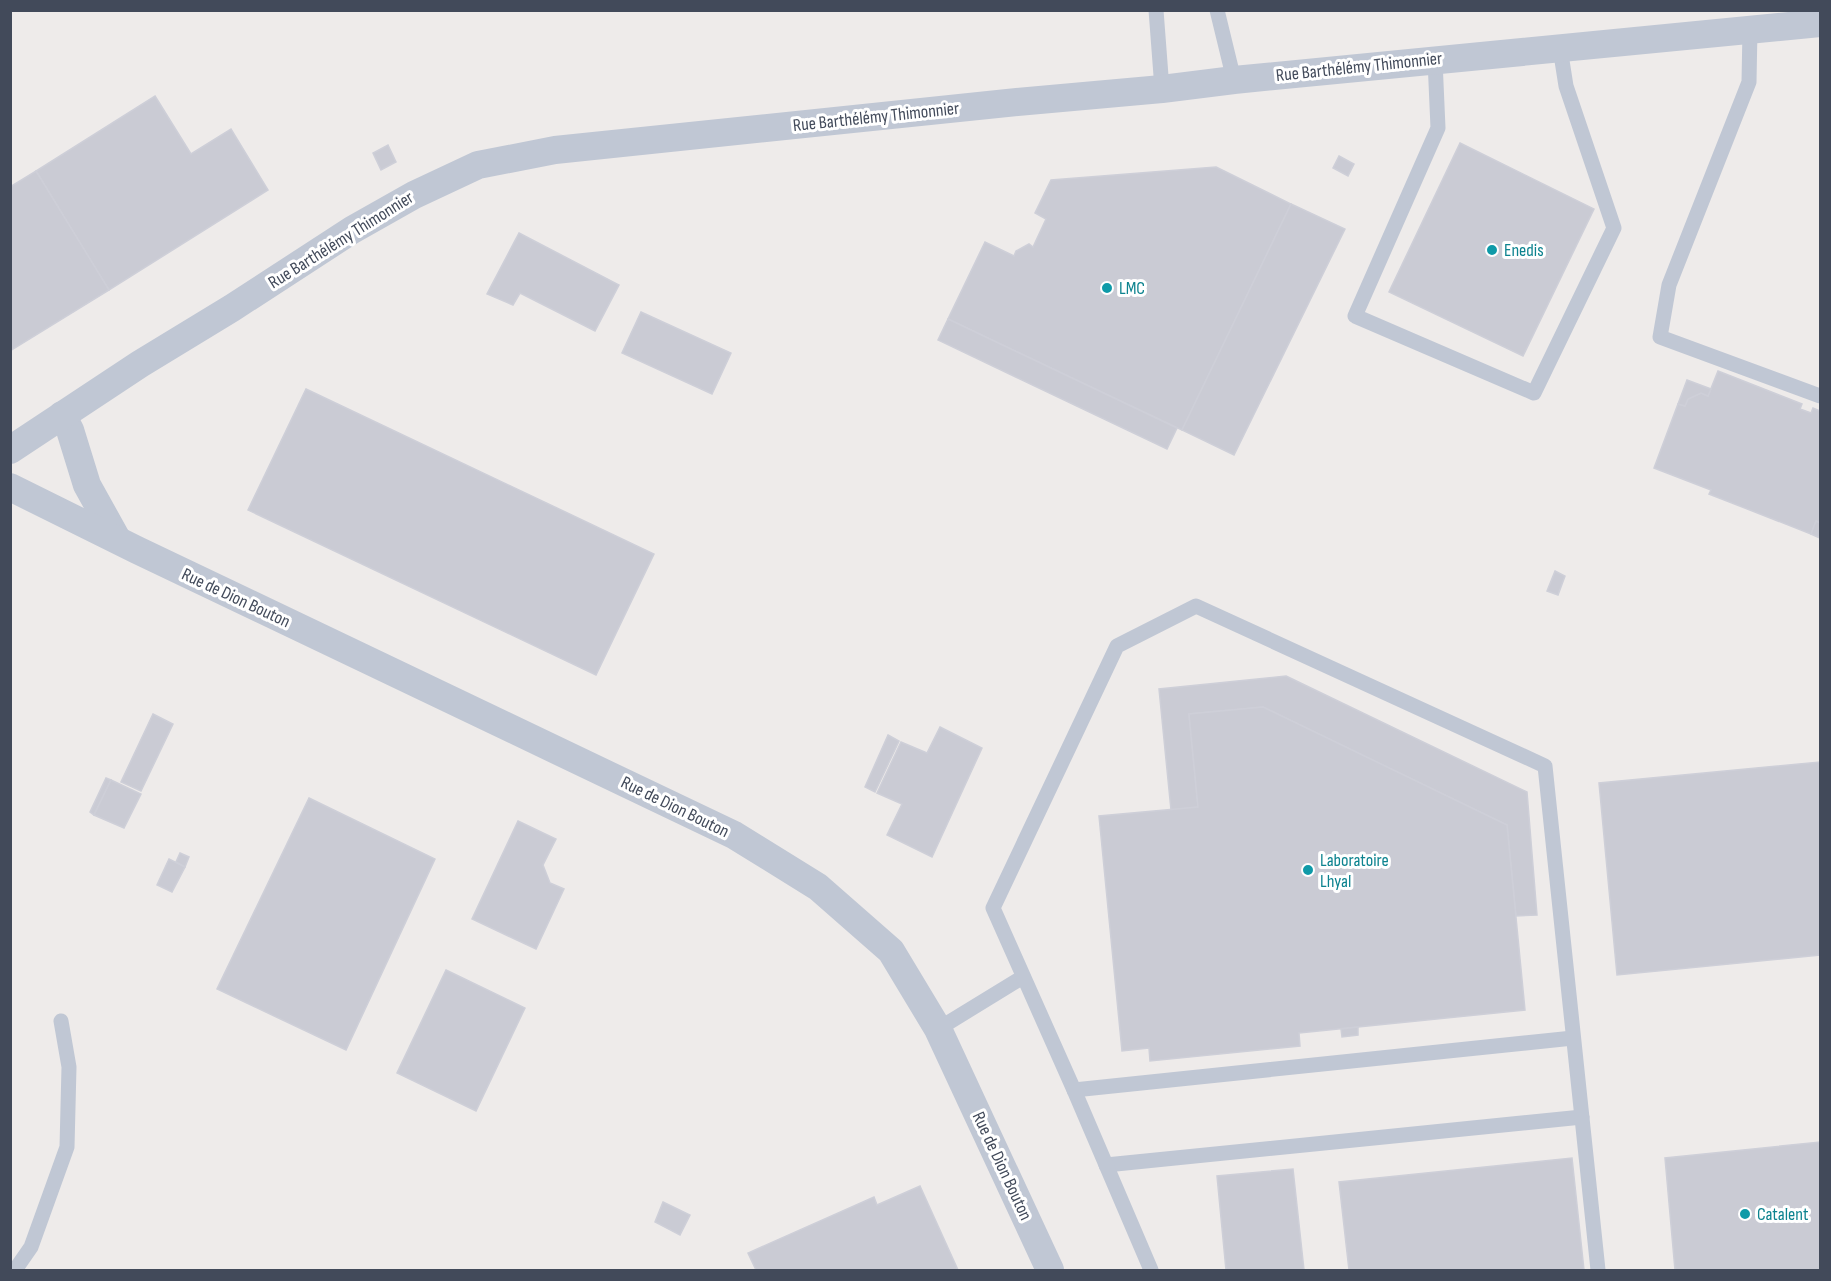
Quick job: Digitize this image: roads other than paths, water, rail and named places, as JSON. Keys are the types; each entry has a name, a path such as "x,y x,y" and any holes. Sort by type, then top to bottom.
{"street":[{"name":"Rue Barthélémy Thimonnier","path":"10,450 352,230 414,195 478,165 565,149 1234,80 1821,23"},
{"path":"63,415 87,485 117,539"},
{"name":"Rue de Dion Bouton","path":"10,487 734,835 818,887 891,951 938,1029 1050,1270"}],"lane":[{"path":"1156,10 1162,89"},
{"path":"1217,10 1234,80"},
{"path":"1749,29 1749,82 1669,285 1660,337 1821,396"},
{"path":"1435,60 1438,128 1355,316 1534,393 1614,228 1566,86 1560,48"},
{"path":"1151,1270 993,908 1117,646 1197,606 1545,766 1598,1270"},
{"path":"938,1029 1023,977"},
{"path":"15,1270 31,1247 67,1147 69,1067 61,1021"},
{"path":"1074,1090 1573,1038"},
{"path":"1106,1165 1582,1117"}],"place":[{"name":"Enedis","path":"1492,250"},
{"name":"LMC","path":"1107,288"},
{"name":"Laboratoire Lhyal","path":"1308,870"},
{"name":"Catalent","path":"1745,1214"}]}
